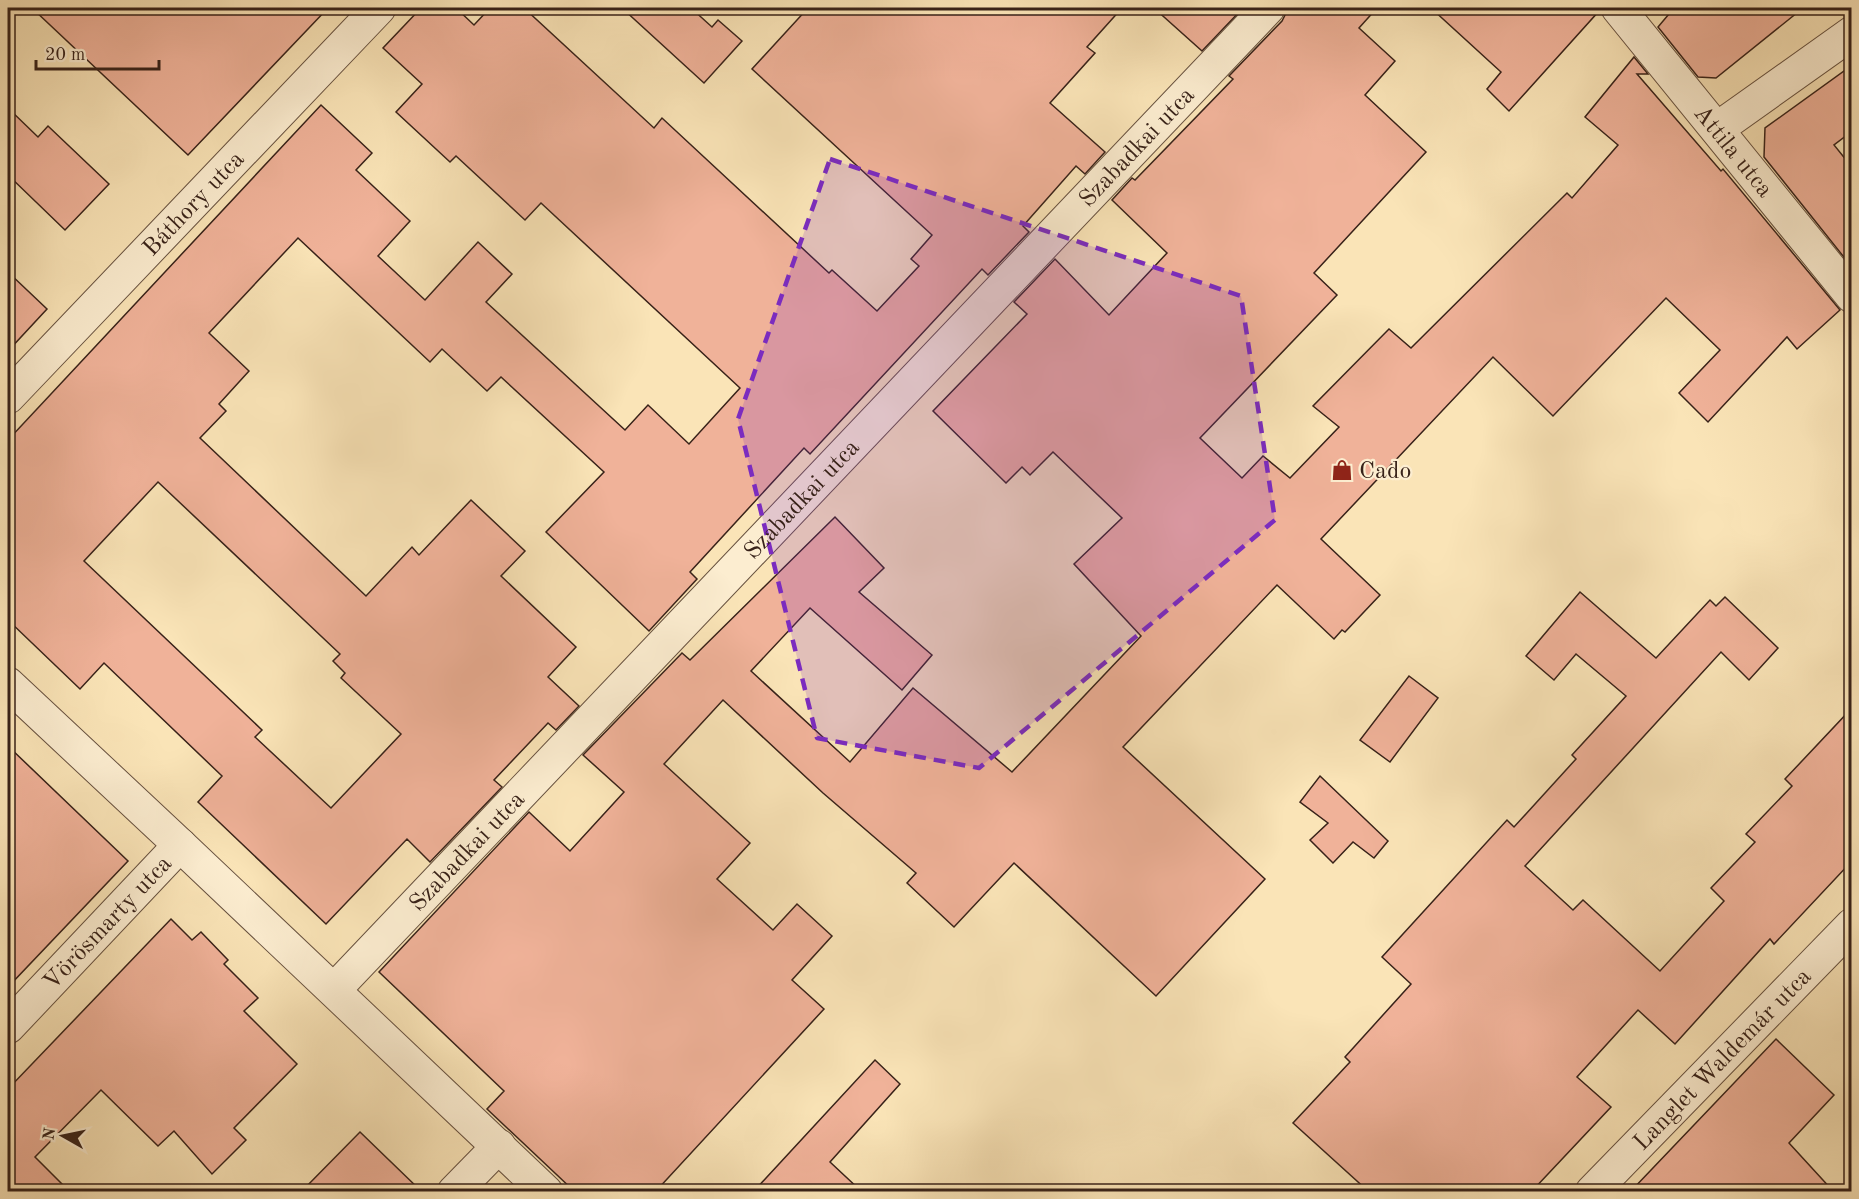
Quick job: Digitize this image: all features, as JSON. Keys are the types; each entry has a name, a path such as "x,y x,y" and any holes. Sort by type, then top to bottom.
{"street":[{"name":"Báthory utca","path":"8,397 379,8"},
{"name":"Szabadkai utca","path":"334,990 1268,8"},
{"name":"Attila utca","path":"1617,8 1851,296"},
{"path":"1717,129 1851,33"},
{"path":"8,684 546,1191"},
{"name":"Vörösmarty utca","path":"8,1027 180,845"},
{"name":"Langlet Waldemár utca","path":"1592,1191 1851,925"},
{"path":"454,1191 499,1146"}],"highlighted area":[{"path":"830,159 1241,296 1275,520 979,768 817,738 738,419"}],"building":[{"path":"32,8 328,8 188,155"},
{"path":"421,8 456,8 474,25 490,8 524,8 654,128 662,118 829,273 832,270 877,311 919,266 911,259 932,235 752,69 808,8 1122,8 1087,47 1095,53 1050,103 1105,152 1085,174 1076,166 1023,226 1029,232 988,275 982,269 810,454 804,448 690,572 697,579 649,631 546,532 604,472 501,377 487,391 442,349 430,362 298,238 209,333 249,371 219,404 226,411 200,438 366,596 412,547 419,555 471,500 525,551 501,576 576,647 548,677 579,706 556,730 548,723 494,780 502,787 430,862 407,839 326,924 198,802 222,776 104,663 80,689 8,620 8,440 321,105 372,153 356,170 410,221 378,256 425,300 478,242 512,274 486,302 625,430 648,405 689,444 740,388 541,203 525,220 456,156 450,162 396,112 422,84 383,48","holes":["158,482 340,654 333,661 345,673 341,678 401,734 331,808 255,737 262,730 84,561"]},
{"path":"622,8 691,8 712,27 718,20 742,41 704,83"},
{"path":"1154,8 1243,8 1202,51"},
{"path":"1286,8 1377,8 1359,28 1395,61 1365,95 1426,152 1314,273 1337,295 1200,438 1242,478 1263,456 1290,478 1339,427 1313,406 1389,329 1411,348 1567,193 1572,198 1618,145 1585,117 1634,57 1648,74 1637,74 1721,171 1723,169 1840,310 1797,349 1787,337 1708,422 1679,393 1720,350 1666,298 1553,416 1493,357 1321,539 1380,595 1345,632 1342,630 1334,639 1277,585 1123,747 1265,879 1156,996 1014,863 954,927 907,883 916,873 823,793 723,700 664,764 750,843 717,879 773,930 797,904 832,936 792,980 824,1009 656,1191 574,1191 487,1109 504,1091 379,972 529,812 570,851 624,792 583,755 682,653 690,660 835,517 884,568 859,592 932,655 902,690 810,608 751,671 850,762 913,688 1012,772 1141,636 1074,564 1122,518 1053,452 1030,475 1022,467 1006,483 933,411 1027,314 1014,302 1055,259 1109,315 1167,253 1112,200 1132,178 1135,180 1233,79 1229,76 1282,21"},
{"path":"1431,8 1600,8 1509,111 1487,89 1501,72"},
{"path":"1674,8 1803,8 1716,78 1698,77 1658,27"},
{"path":"1851,66 1851,132 1834,145 1851,166 1851,266 1764,157 1765,128"},
{"path":"8,108 38,137 48,126 109,184 65,230 8,175"},
{"path":"8,272 47,309 8,351"},
{"path":"1580,592 1656,658 1710,600 1716,606 1725,597 1778,648 1749,680 1721,652 1525,866 1573,910 1583,900 1660,971 1724,901 1711,888 1755,842 1746,834 1792,786 1785,779 1851,709 1851,862 1774,944 1770,939 1675,1044 1638,1010 1577,1077 1611,1107 1532,1191 1368,1191 1293,1123 1350,1062 1345,1057 1411,984 1382,957 1507,820 1514,827 1576,759 1572,755 1626,696 1576,654 1554,680 1526,656"},
{"path":"1409,676 1438,698 1390,762 1360,740"},
{"path":"8,746 128,861 8,987"},
{"path":"1320,776 1388,841 1374,858 1353,842 1333,863 1310,840 1328,823 1300,802"},
{"path":"171,919 192,940 201,932 228,960 224,964 258,998 244,1011 297,1064 234,1128 246,1140 212,1174 174,1131 158,1146 101,1090 35,1157 69,1191 8,1191 8,1089"},
{"path":"1776,1039 1834,1095 1789,1143 1833,1191 1631,1191"},
{"path":"875,1060 900,1084 830,1162 861,1191 754,1191"},
{"path":"360,1132 421,1191 302,1191"}],"place":[{"name":"Cado","path":"1342,470"}]}
